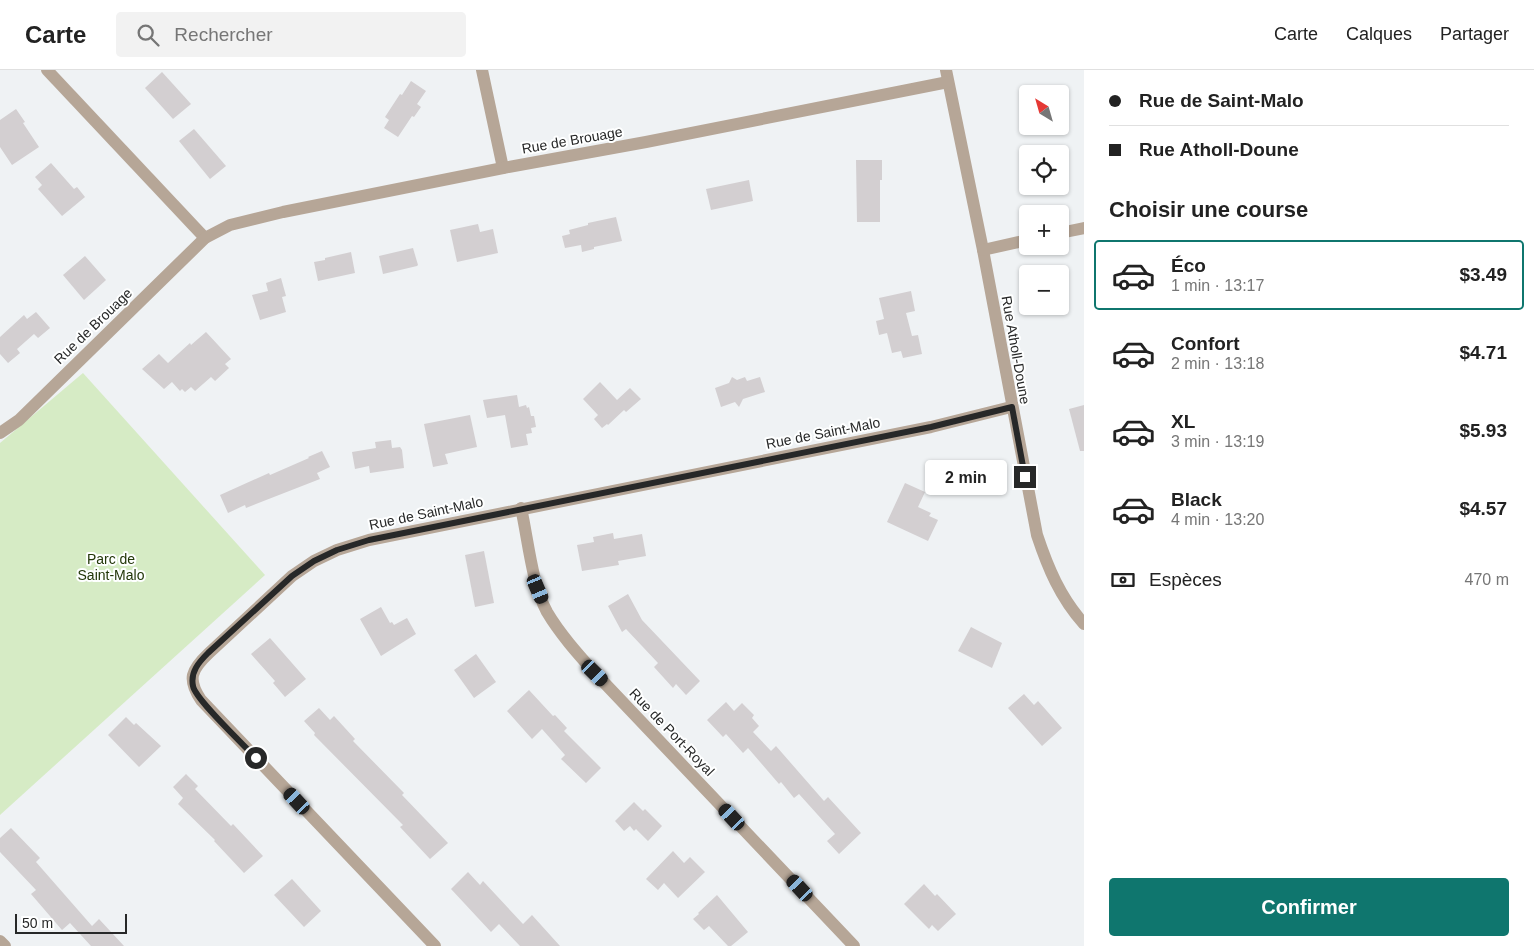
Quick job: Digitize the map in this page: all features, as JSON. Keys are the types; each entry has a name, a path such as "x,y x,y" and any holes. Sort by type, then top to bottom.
{"street":[{"path":"47,70 205,238"},
{"path":"482,70 503,168"},
{"name":"Rue de Brouage","path":"0,433 19,420 205,238 230,225 283,212 503,168 646,142 947,76"},
{"name":"Rue Atholl-Doune","path":"947,76 1037,535 1046,563 1058,589 1084,624"},
{"path":"1069,231 1084,228"},
{"path":"982,250 1019,242"},
{"name":"Rue de Saint-Malo","path":"435,946 201,700 193,687 192,675 199,662 208,653 292,576 314,561 337,550 369,540 931,427 1012,407"},
{"name":"Rue de Port-Royal","path":"521,508 538,589 547,611 559,630 595,673 854,946"},
{"path":"0,941 5,946"}],"green space":[{"name":"Parc de Saint-Malo","path":"83,373 265,575 0,815 0,443"}],"building":[{"path":"162,72 191,104 173,119 145,88"},
{"path":"411,81 426,91 417,104 421,107 414,117 412,116 398,137 384,128 389,120 385,117"},
{"path":"16,109 39,147 12,165 0,147 0,120"},
{"path":"194,129 226,166 210,179 179,141"},
{"path":"856,160 882,160 880,222 857,222"},
{"path":"51,163 74,189 77,187 85,197 62,216 38,189 42,185 35,177"},
{"path":"749,180 753,201 711,210 706,189"},
{"path":"616,217 622,241 594,247 594,249 582,252 581,245 565,248 562,236 570,234 569,230 588,225 588,223"},
{"path":"478,224 480,232 493,229 498,253 457,262 450,230"},
{"path":"413,248 417,266 383,274 379,256"},
{"path":"351,252 355,273 318,281 314,262"},
{"path":"85,256 106,280 84,300 63,275"},
{"path":"281,278 286,296 282,297 286,312 260,320 252,295 268,291 266,283"},
{"path":"911,291 915,311 906,313 912,336 918,335 922,354 903,358 901,351 892,353 887,333 879,335 876,321 884,319 879,298"},
{"path":"36,312 50,328 38,338 34,334 17,349 20,353 8,363 0,354 0,337 24,315 27,319"},
{"path":"206,332 231,359 225,364 229,368 215,381 211,377 195,391 191,387 185,392 182,389 180,391 172,382 164,389 142,369 159,354 168,363 190,343 191,345"},
{"path":"732,377 737,380 745,377 747,381 760,377 765,392 743,399 739,407 735,402 721,407 715,388 729,383"},
{"path":"600,382 617,400 630,388 641,399 602,428 594,419 598,415 583,399"},
{"path":"517,395 519,407 526,405 527,408 529,407 531,416 534,416 536,427 531,428 532,433 526,434 528,445 511,448 505,415 487,418 483,400"},
{"path":"1084,405 1084,451 1080,451 1069,409"},
{"path":"470,415 477,447 445,454 448,464 433,467 424,424"},
{"path":"391,440 392,448 400,447 402,450 404,468 370,473 369,466 355,469 352,452 376,448 375,442"},
{"path":"322,451 330,467 317,473 320,479 246,508 245,505 228,513 220,495"},
{"path":"905,483 925,492 918,507 931,513 929,516 938,520 928,541 887,522"},
{"path":"613,533 614,539 642,534 646,556 618,561 619,565 582,571 577,545 594,542 593,537"},
{"path":"484,551 494,603 475,607 465,555"},
{"path":"628,594 642,620 700,681 686,695 676,684 673,688 654,667 658,663 626,629 622,632 608,606"},
{"path":"381,607 390,623 392,622 394,625 407,618 416,634 381,656 360,619"},
{"path":"971,627 1002,643 992,668 958,651"},
{"path":"270,638 306,679 285,697 273,683 275,681 251,654"},
{"path":"476,654 496,682 474,698 454,670"},
{"path":"529,690 567,728 564,731 601,768 586,783 561,759 565,755 542,729 532,739 507,711"},
{"path":"1024,694 1034,705 1038,701 1062,728 1042,746 1008,708"},
{"path":"726,702 734,711 742,703 754,715 752,718 759,726 753,732 771,751 776,746 824,801 828,797 861,833 839,854 827,841 835,834 799,794 794,798 781,782 779,784 748,748 743,753 726,734 723,737 707,720"},
{"path":"319,708 330,720 334,716 355,739 353,741 404,793 402,795 448,843 430,859 400,827 403,825 314,735 315,733 304,721"},
{"path":"126,717 134,725 136,723 161,746 139,767 108,735"},
{"path":"186,774 198,786 195,789 231,826 233,824 263,856 244,873 215,840 178,804 183,798 173,787"},
{"path":"634,802 643,811 645,809 662,826 648,841 636,829 634,831 630,826 624,831 615,821"},
{"path":"11,828 40,858 36,862 92,926 99,919 124,946 91,946 70,923 62,930 31,894 36,890 0,852 0,838"},
{"path":"673,851 684,863 690,857 705,872 678,898 664,883 658,890 646,879"},
{"path":"468,872 480,885 483,881 523,924 532,915 560,946 520,946 499,924 491,932 451,889"},
{"path":"292,879 321,911 304,927 274,895"},
{"path":"924,884 935,896 937,894 956,914 938,931 932,925 929,929 904,904"},
{"path":"717,895 748,932 731,946 728,946 709,926 704,930 693,919"}],"route":[{"path":"256,758 201,700 193,687 192,675 199,662 208,653 292,576 314,561 337,550 369,540 931,427 1012,407 1025,477"}]}
